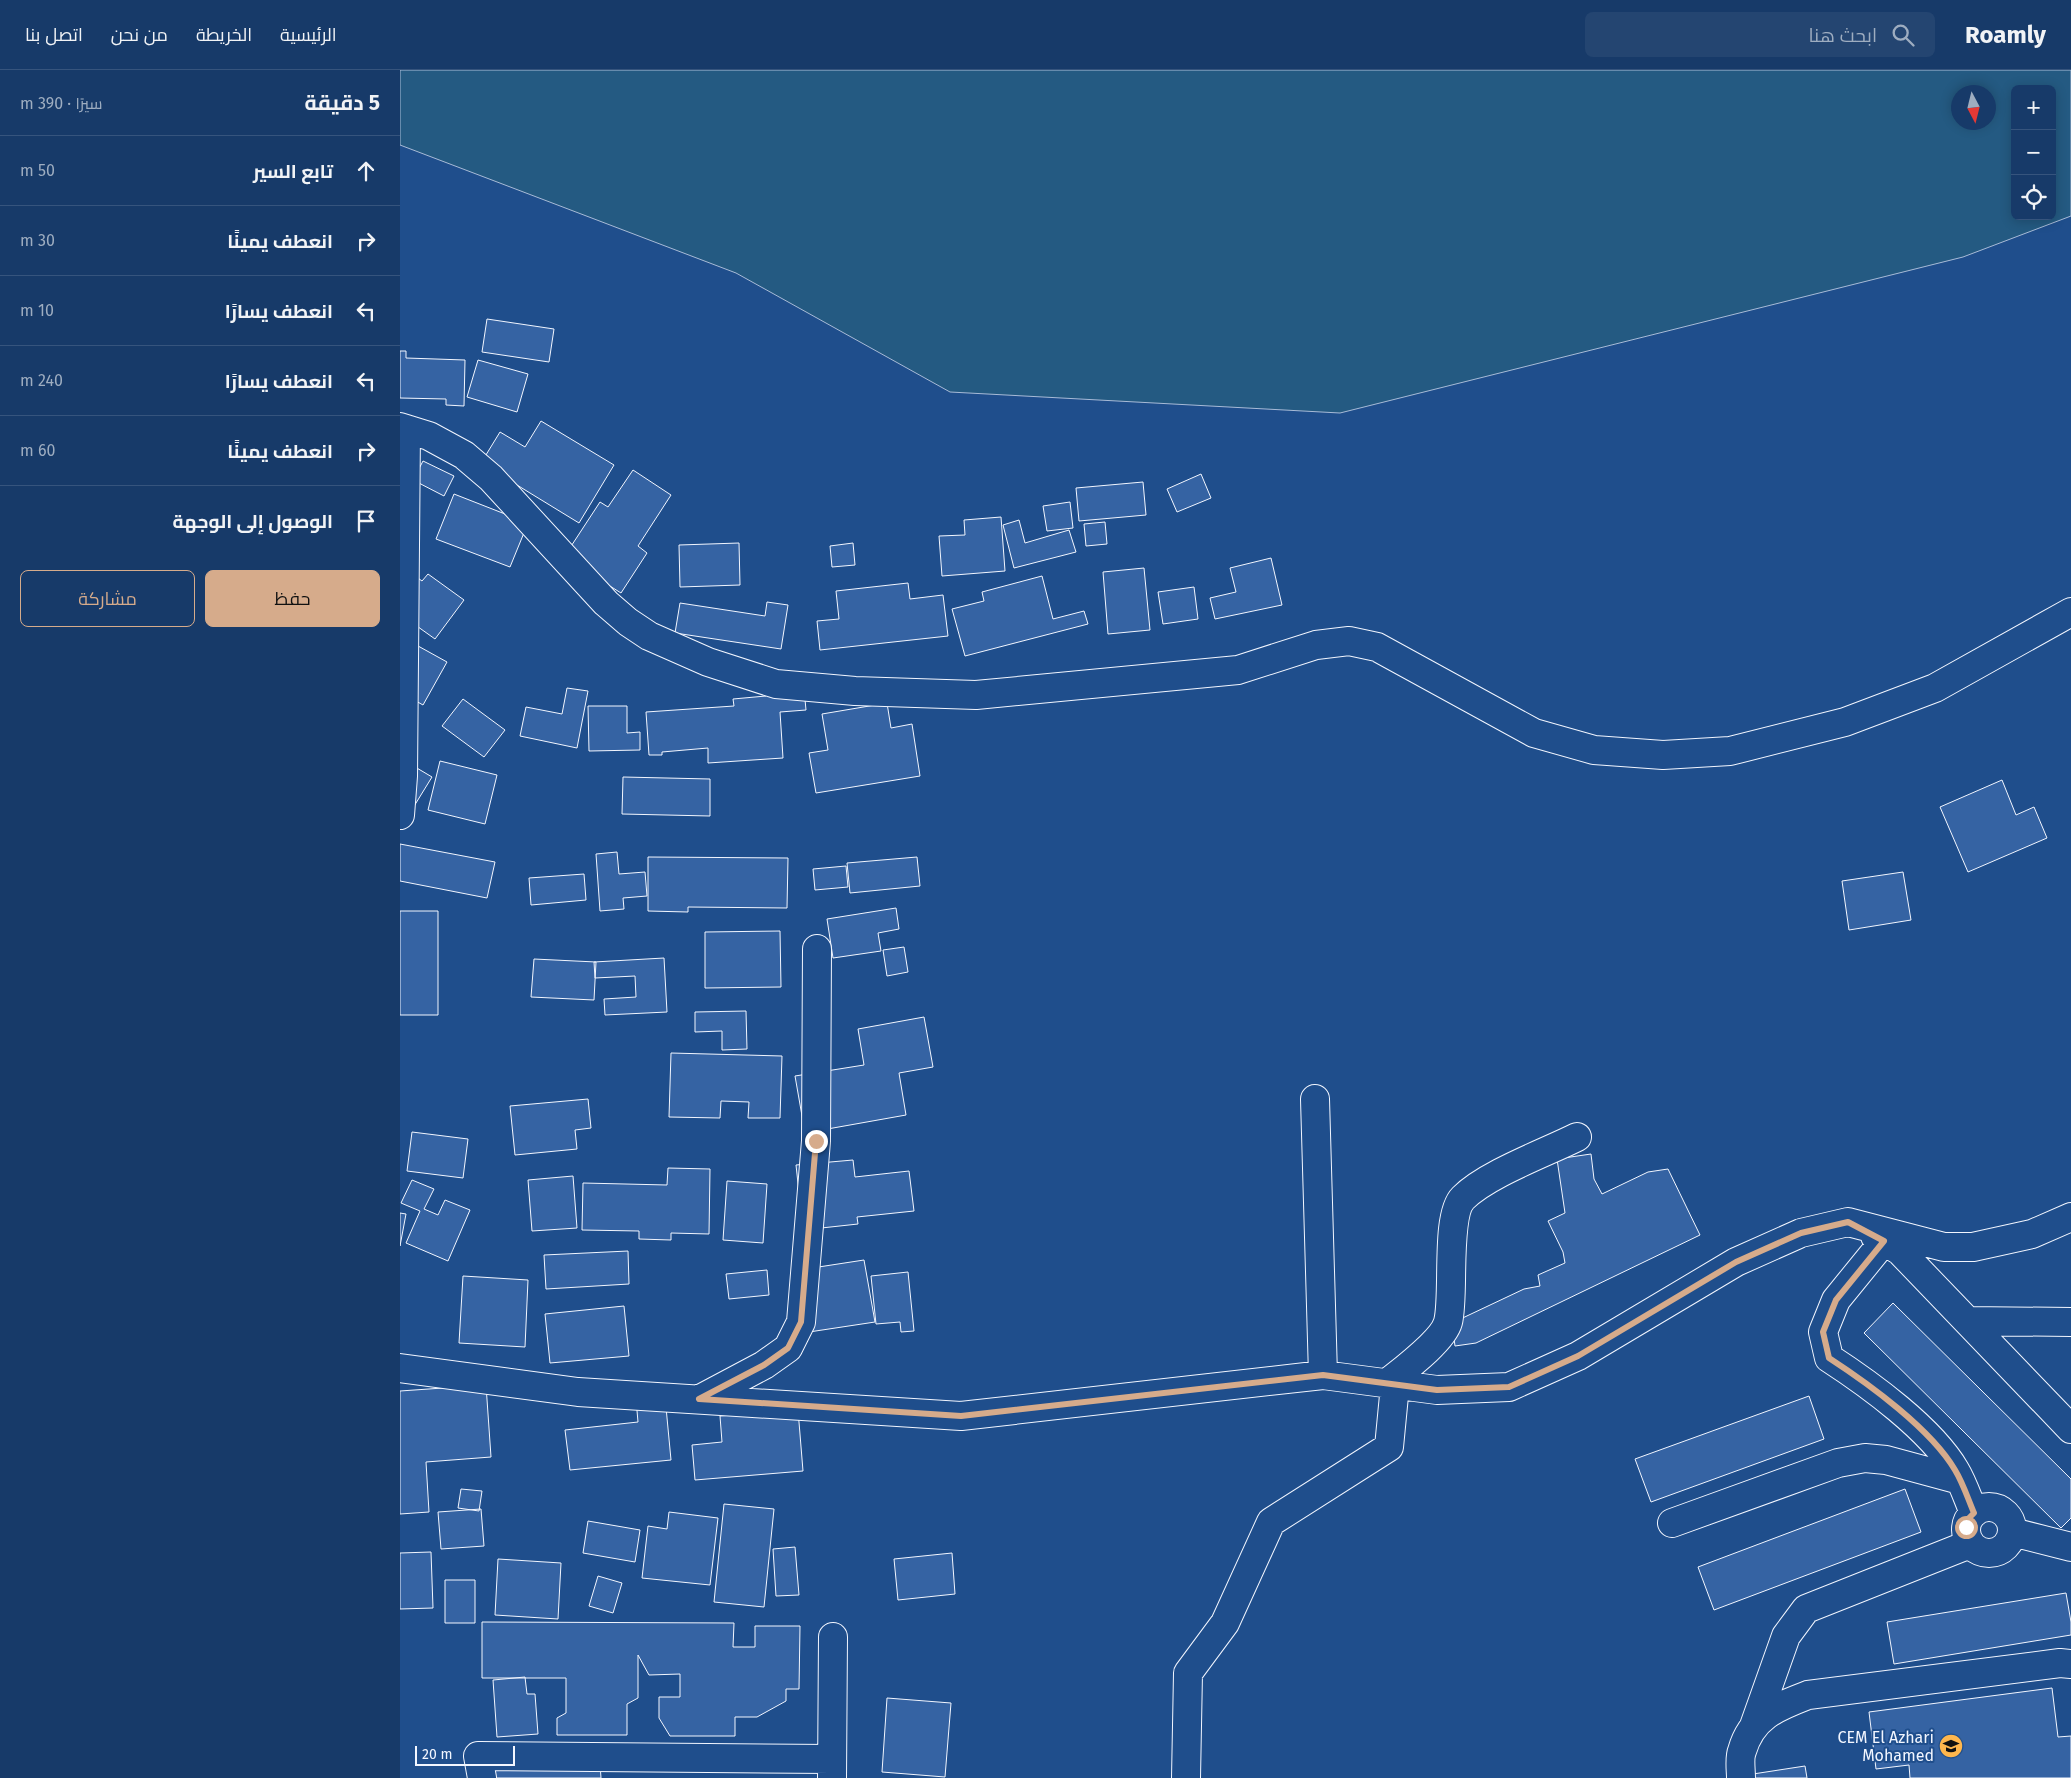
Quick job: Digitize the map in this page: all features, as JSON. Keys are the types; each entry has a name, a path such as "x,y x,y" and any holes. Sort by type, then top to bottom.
{"street":[{"path":"400,814 402,776 403,428 429,436 464,455 491,478 599,596 628,622 649,636 708,662 776,684 855,691 976,695 1238,670 1316,645 1348,641 1377,647 1534,733 1594,750 1663,755 1730,751 1845,722 1935,688 2071,612"},
{"path":"699,1399 764,1365 788,1348 801,1322 816,1141 817,949"},
{"path":"1315,1099 1323,1375"},
{"path":"1186,1778 1188,1673 1225,1623 1271,1522 1389,1447 1391,1384 1432,1345 1448,1323 1454,1222 1461,1200 1483,1182 1577,1137"},
{"path":"400,1368 578,1392 961,1416 1323,1375 1437,1390 1509,1387 1578,1356 1736,1262 1801,1233 1848,1222 1944,1247 1973,1247 2032,1234 2071,1218"},
{"path":"1848,1222 1900,1251 2071,1429"},
{"path":"1884,1241 1836,1300 1823,1332 1829,1358 1861,1379 1926,1434 1955,1470 1974,1513"},
{"path":"1968,1321 2071,1322"},
{"path":"1672,1523 1838,1463 1865,1458 1886,1460 1960,1480"},
{"path":"1990,1507 1998,1509 2009,1519 2012,1532 2010,1540 2005,1546 1991,1554 1983,1553 1970,1544 1966,1536 1966,1527 1968,1519 1974,1513 1980,1509 1990,1507"},
{"path":"2012,1532 2071,1547"},
{"path":"1741,1778 1741,1752 1754,1726 1786,1636 1806,1609 1970,1544"},
{"path":"482,1778 478,1756 831,1768 832,1637"},
{"path":"1754,1726 1776,1707 1808,1695 2060,1663 2071,1664"}],"shaded area":[{"path":"400,70 2071,70 2071,216 1963,257 1340,413 950,392 736,273 400,145"}],"building":[{"path":"487,319 554,329 549,362 482,352"},
{"path":"400,351 406,351 406,358 465,360 464,406 446,405 446,399 400,398"},
{"path":"478,360 528,374 517,412 467,397"},
{"path":"541,421 614,465 579,523 481,463 500,432 525,447"},
{"path":"423,461 454,476 444,496 413,480"},
{"path":"633,470 671,495 638,546 647,553 621,593 564,557 600,502 608,507"},
{"path":"1201,474 1211,498 1177,512 1167,489"},
{"path":"1143,482 1146,515 1079,521 1076,488"},
{"path":"454,494 528,523 510,567 436,539"},
{"path":"1070,502 1073,528 1047,531 1043,506"},
{"path":"1001,517 1005,571 942,576 939,536 965,535 964,520"},
{"path":"1019,520 1025,543 1069,530 1076,552 1014,568 1003,525"},
{"path":"1105,522 1107,544 1086,546 1084,524"},
{"path":"739,543 740,585 680,587 679,545"},
{"path":"853,543 855,565 832,567 830,546"},
{"path":"1271,558 1282,605 1215,619 1210,598 1236,592 1230,568"},
{"path":"400,565 422,581 428,574 464,600 435,639 400,614"},
{"path":"1144,568 1150,630 1108,634 1103,572"},
{"path":"1042,576 1053,619 1084,611 1088,624 965,656 952,609 984,601 982,592"},
{"path":"908,583 910,599 943,595 948,636 820,650 817,621 839,619 836,591"},
{"path":"1194,587 1198,619 1163,624 1158,592"},
{"path":"767,602 788,605 781,649 675,633 680,603 765,616"},
{"path":"400,636 447,662 423,705 400,692"},
{"path":"567,688 588,691 577,748 520,736 526,707 562,714"},
{"path":"804,689 806,710 780,712 783,758 708,763 708,748 662,752 662,755 649,755 646,712 734,706 733,699 766,696 766,692"},
{"path":"463,699 505,730 484,757 442,726"},
{"path":"887,703 891,728 912,724 920,776 816,793 809,753 828,750 822,714"},
{"path":"588,706 627,706 627,733 640,732 640,750 589,751"},
{"path":"400,758 432,777 408,816"},
{"path":"440,761 497,775 485,824 428,810"},
{"path":"623,777 710,779 710,816 622,814"},
{"path":"2002,780 2016,815 2034,807 2047,838 1968,872 1940,807"},
{"path":"400,844 495,862 487,898 400,881"},
{"path":"617,852 619,874 645,872 647,896 623,898 624,909 600,911 596,854"},
{"path":"648,857 788,858 787,908 688,907 688,912 648,911"},
{"path":"917,857 920,886 850,893 847,863"},
{"path":"846,866 848,887 815,890 813,869"},
{"path":"1903,872 1911,920 1849,930 1842,881"},
{"path":"584,874 586,900 531,905 529,878"},
{"path":"896,908 899,929 878,933 881,951 833,958 827,919"},
{"path":"400,911 438,911 438,1015 400,1015"},
{"path":"780,931 781,987 705,988 705,932"},
{"path":"904,947 908,972 887,976 883,950"},
{"path":"664,958 667,1012 605,1015 604,999 636,997 635,976 595,978 594,962"},
{"path":"534,959 596,962 594,1000 531,997"},
{"path":"746,1011 747,1049 722,1050 722,1031 695,1032 695,1012"},
{"path":"924,1017 933,1067 899,1073 906,1115 805,1133 795,1076 864,1065 858,1029"},
{"path":"671,1053 782,1056 780,1118 748,1118 749,1102 721,1101 720,1118 669,1117"},
{"path":"588,1099 591,1128 575,1130 577,1149 515,1155 510,1106"},
{"path":"412,1132 468,1139 463,1178 407,1171"},
{"path":"1591,1154 1594,1179 1602,1194 1648,1172 1668,1169 1700,1235 1476,1343 1455,1346 1452,1323 1524,1289 1540,1286 1538,1275 1565,1263 1563,1252 1548,1221 1565,1213 1557,1159"},
{"path":"853,1160 855,1177 909,1171 914,1211 857,1217 858,1224 803,1230 796,1165"},
{"path":"668,1168 710,1169 709,1234 671,1233 671,1240 639,1239 639,1231 582,1230 583,1183 667,1185"},
{"path":"573,1176 577,1228 532,1231 528,1180"},
{"path":"412,1180 434,1189 424,1209 438,1215 445,1200 470,1210 448,1261 406,1243 420,1211 401,1203"},
{"path":"727,1181 767,1184 763,1243 723,1240"},
{"path":"400,1213 406,1214 400,1246"},
{"path":"628,1251 629,1284 546,1289 544,1255"},
{"path":"864,1260 875,1322 809,1332 799,1270"},
{"path":"767,1270 769,1295 729,1299 726,1274"},
{"path":"908,1272 914,1331 901,1332 900,1322 876,1324 871,1276"},
{"path":"463,1276 528,1280 525,1347 459,1343"},
{"path":"1893,1303 2071,1479 2071,1518 2061,1528 1864,1333"},
{"path":"624,1306 629,1356 550,1363 545,1314"},
{"path":"486,1385 491,1457 426,1462 429,1512 400,1514 400,1391"},
{"path":"664,1386 671,1460 570,1470 565,1430 638,1422 635,1388"},
{"path":"1809,1396 1824,1439 1651,1502 1635,1459"},
{"path":"798,1410 803,1471 695,1480 692,1445 722,1442 720,1416"},
{"path":"461,1489 482,1491 479,1511 458,1508"},
{"path":"1905,1489 1921,1532 1714,1610 1698,1567"},
{"path":"724,1504 774,1509 764,1607 714,1602"},
{"path":"481,1509 484,1546 441,1549 438,1512"},
{"path":"669,1512 718,1518 710,1585 642,1578 648,1526 667,1529"},
{"path":"588,1521 640,1530 635,1562 583,1553"},
{"path":"795,1547 799,1595 776,1596 773,1549"},
{"path":"431,1552 433,1608 400,1609 400,1553"},
{"path":"952,1553 955,1594 898,1600 894,1559"},
{"path":"498,1559 561,1563 558,1619 495,1615"},
{"path":"598,1576 622,1583 613,1613 589,1606"},
{"path":"445,1580 475,1580 475,1623 445,1623"},
{"path":"2066,1593 2071,1622 2071,1635 1894,1664 1887,1622"},
{"path":"482,1622 734,1623 733,1647 755,1647 755,1626 800,1626 799,1689 786,1689 786,1701 757,1717 735,1717 735,1736 670,1736 659,1718 659,1697 680,1697 680,1674 649,1675 638,1655 638,1698 627,1704 627,1735 557,1735 557,1718 566,1713 566,1678 482,1678"},
{"path":"525,1677 527,1694 535,1694 538,1734 497,1737 493,1680"},
{"name":"CEM El Azhari Mohamed","path":"2052,1688 2058,1737 2071,1736 2071,1778 1910,1778 1909,1765 1876,1769 1869,1712"},
{"path":"887,1698 951,1703 945,1777 882,1772"},
{"path":"567,1764 600,1764 601,1778 489,1778 489,1770"},
{"path":"1805,1766 1807,1778 1740,1778 1740,1776"}],"place":[{"name":"CEM El Azhari Mohamed","path":"1951,1746"}],"route":[{"path":"816,1141 801,1322 788,1348 764,1365 699,1399 961,1416 1323,1375 1437,1390 1509,1387 1578,1356 1736,1262 1801,1233 1848,1222 1884,1241 1836,1300 1823,1332 1829,1358 1861,1379 1926,1434 1955,1470 1960,1480 1974,1513 1968,1519 1966,1527"}]}
